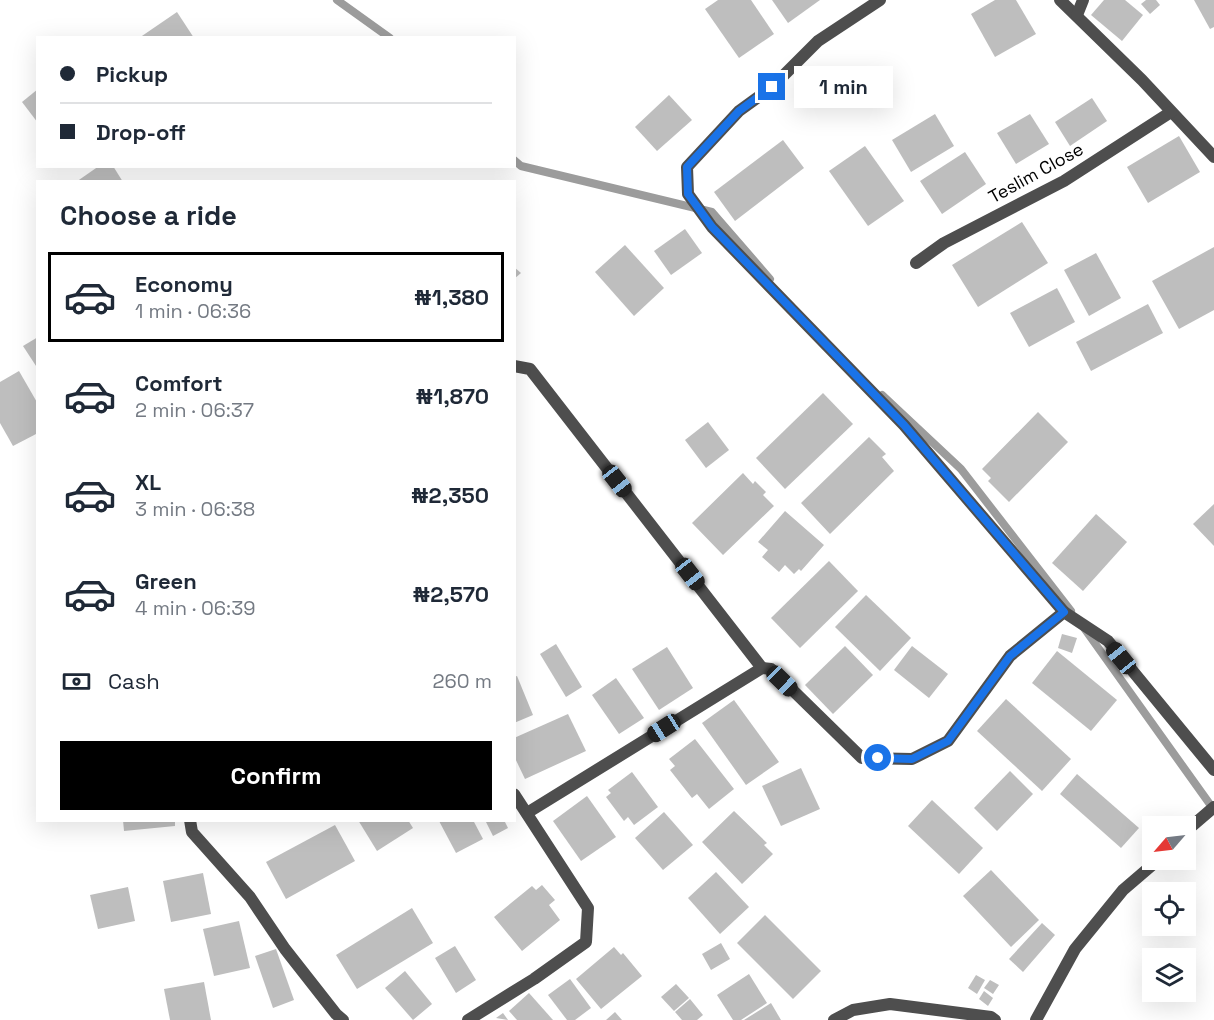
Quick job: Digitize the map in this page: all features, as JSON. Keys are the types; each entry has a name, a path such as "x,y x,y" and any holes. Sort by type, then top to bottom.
{"street":[{"path":"880,0 818,41 772,87 739,111 687,167 688,194 712,227 904,425 1064,612 1108,641 1214,770"},
{"path":"1060,0 1214,157"},
{"path":"1077,15 1083,0"},
{"name":"Teslim Close","path":"916,263 944,243 1064,181 1171,112"},
{"path":"516,366 530,369 762,668"},
{"path":"527,813 762,668 771,669 862,758 912,759 948,741 1010,656 1064,612"},
{"path":"468,1020 534,979 586,942 588,908 516,797"},
{"path":"1196,823 1214,807"},
{"path":"190,822 192,832 250,897 285,949 343,1020"},
{"path":"1036,1020 1075,949 1123,890 1146,870"},
{"path":"834,1020 853,1010 890,1005 990,1017 995,1020"}],"building":[{"path":"718,0 751,0 774,34 739,58 705,9"},
{"path":"772,0 820,0 788,23"},
{"path":"995,0 1016,0 1036,34 995,57 971,14"},
{"path":"1104,0 1125,0 1143,15 1122,41 1091,15"},
{"path":"1146,0 1156,0 1160,5 1150,14 1141,4"},
{"path":"1194,0 1214,0 1214,27 1210,29"},
{"path":"177,12 193,36 142,36"},
{"path":"36,91 36,120 22,102"},
{"path":"669,95 692,120 657,151 635,127"},
{"path":"1092,98 1107,121 1070,146 1055,122"},
{"path":"935,114 954,146 911,172 892,140"},
{"path":"1030,114 1049,144 1016,164 997,133"},
{"path":"1179,136 1200,172 1148,203 1127,167"},
{"path":"783,140 804,168 735,221 714,192"},
{"path":"865,146 904,201 868,226 829,171"},
{"path":"965,152 986,184 942,214 920,181"},
{"path":"96,168 114,168 122,180 79,180"},
{"path":"1022,222 1048,263 978,307 952,265"},
{"path":"685,229 702,253 671,275 654,251"},
{"path":"625,245 664,288 634,316 595,272"},
{"path":"1214,247 1214,310 1179,329 1152,281"},
{"path":"1096,253 1121,298 1089,316 1064,270"},
{"path":"1057,288 1075,322 1029,347 1010,313"},
{"path":"1148,304 1163,333 1091,371 1076,342"},
{"path":"36,338 36,366 23,346"},
{"path":"19,371 36,401 36,434 13,446 0,423 0,382"},
{"path":"823,393 853,424 785,489 756,458"},
{"path":"1038,412 1068,442 1009,502 988,481 991,478 982,469"},
{"path":"708,422 729,450 706,468 685,440"},
{"path":"869,437 886,454 882,457 894,471 830,534 801,503"},
{"path":"743,473 753,484 755,481 766,492 763,495 774,506 723,555 692,523"},
{"path":"1214,504 1214,546 1193,524"},
{"path":"785,511 824,545 801,571 799,569 794,574 785,565 779,572 762,557 768,550 758,542"},
{"path":"1096,514 1127,542 1083,591 1052,563"},
{"path":"829,561 858,591 800,648 771,618"},
{"path":"866,595 911,638 880,671 835,627"},
{"path":"1062,634 1077,638 1072,653 1058,648"},
{"path":"556,644 582,687 566,697 540,654"},
{"path":"845,646 873,675 833,714 805,685"},
{"path":"912,646 948,674 929,698 894,670"},
{"path":"667,647 693,688 659,710 632,669"},
{"path":"1057,651 1117,700 1091,731 1032,683"},
{"path":"516,676 533,715 516,722"},
{"path":"616,678 644,718 619,734 592,695"},
{"path":"1006,699 1071,759 1042,791 977,731"},
{"path":"734,700 779,762 746,785 702,723"},
{"path":"568,714 586,751 525,779 516,760 516,737"},
{"path":"695,739 734,789 709,809 697,794 692,798 670,770 675,766 669,759"},
{"path":"801,768 820,809 781,826 762,786"},
{"path":"1010,771 1033,794 997,831 974,808"},
{"path":"632,772 658,807 634,825 628,817 624,821 606,797 611,793 608,790"},
{"path":"1077,774 1139,828 1121,848 1060,794"},
{"path":"587,796 616,837 581,861 553,821"},
{"path":"932,800 983,848 959,874 908,826"},
{"path":"734,811 767,843 764,845 773,854 742,884 702,842"},
{"path":"664,812 693,845 663,870 635,838"},
{"path":"123,822 175,822 175,826 124,831"},
{"path":"359,822 409,822 413,828 377,851"},
{"path":"440,822 474,822 483,839 456,853"},
{"path":"486,822 505,822 508,828 493,836"},
{"path":"335,825 355,861 286,899 266,862"},
{"path":"991,870 1039,920 1011,947 963,896"},
{"path":"716,872 749,907 720,934 688,898"},
{"path":"203,873 211,914 171,922 163,881"},
{"path":"542,885 555,900 549,905 560,920 522,951 494,917 532,886 536,890"},
{"path":"128,887 135,921 98,929 90,895"},
{"path":"412,908 433,943 357,989 336,955"},
{"path":"765,915 821,971 793,999 737,943"},
{"path":"239,921 250,968 214,976 203,929"},
{"path":"1042,923 1055,935 1023,972 1009,959"},
{"path":"721,943 730,959 711,970 702,954"},
{"path":"455,946 476,980 456,993 435,958"},
{"path":"614,947 621,955 623,953 642,976 601,1009 576,979"},
{"path":"276,949 294,1000 273,1008 255,956"},
{"path":"405,971 432,1004 413,1020 385,988"},
{"path":"749,974 767,1003 741,1020 733,1020 717,995"},
{"path":"976,975 985,980 977,994 968,988"},
{"path":"570,979 591,1008 575,1020 567,1020 548,995"},
{"path":"990,980 999,985 993,994 984,988"},
{"path":"204,982 211,1020 170,1020 164,989"},
{"path":"676,984 689,998 674,1011 661,997"},
{"path":"984,991 993,998 988,1006 979,999"},
{"path":"529,993 553,1020 517,1020 509,1011"},
{"path":"690,999 703,1015 697,1020 682,1020 675,1012"},
{"path":"771,1003 781,1020 744,1020"},
{"path":"615,1012 622,1020 606,1020"},
{"path":"503,1013 508,1020 496,1018"}],"waterway":[{"path":"337,0 387,36"},
{"path":"516,162 521,166 712,212 770,279"},
{"path":"882,395 961,469 1071,611"},
{"path":"1084,628 1214,810"}],"route":[{"path":"772,87 739,111 687,167 688,194 712,227 904,425 1064,612 1010,656 948,741 912,759 878,758"}]}
